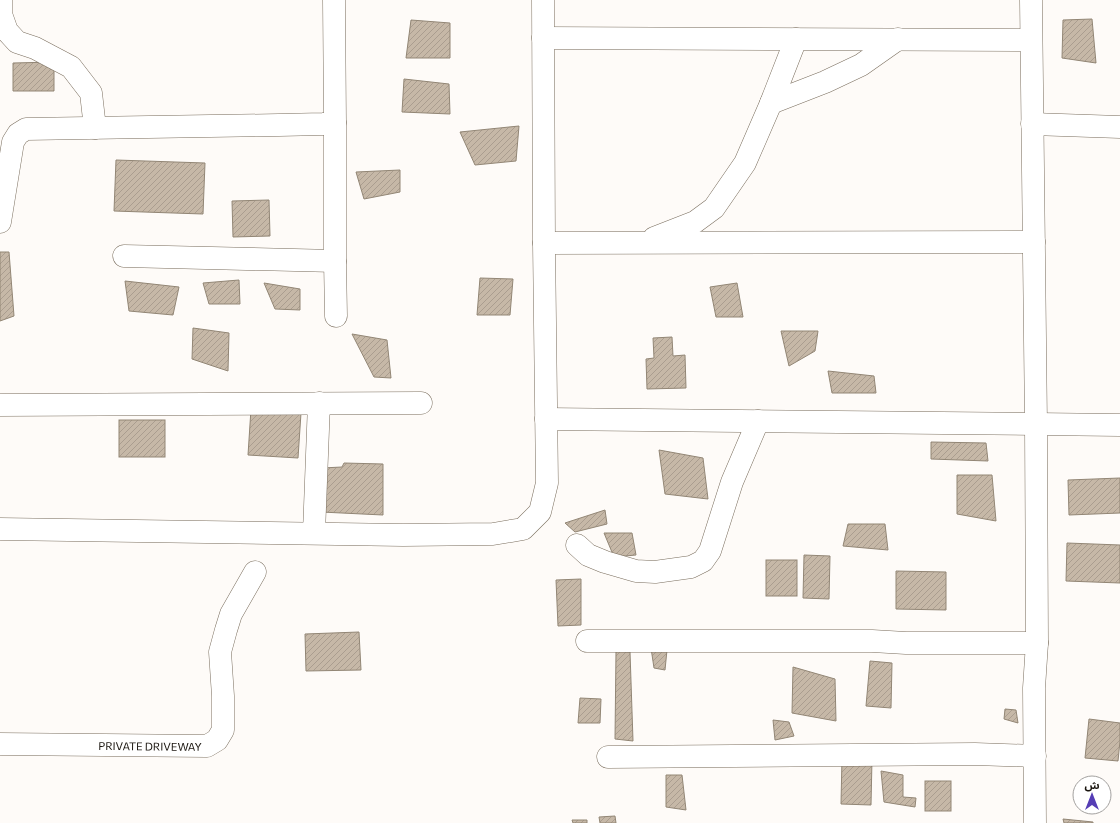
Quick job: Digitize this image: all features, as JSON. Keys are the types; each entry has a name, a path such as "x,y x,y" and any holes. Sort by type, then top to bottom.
{"street":[{"path":"1,0 1,14 7,31 17,42 34,48 71,67 91,93 95,128"},
{"path":"334,0 336,316"},
{"path":"0,530 403,535 493,534 523,529 540,512 547,483 543,0"},
{"path":"1031,0 1036,424 1037,643 1034,688 1035,823"},
{"path":"543,38 1031,40"},
{"path":"641,243 695,222 714,208 745,163 771,103 796,39"},
{"path":"771,103 825,82 861,65 898,39"},
{"path":"0,222 13,142 18,134 26,129 335,123"},
{"path":"1032,124 1120,127"},
{"path":"544,243 1034,242"},
{"path":"124,256 335,261"},
{"path":"314,533 319,403"},
{"path":"0,405 421,403"},
{"path":"546,419 1120,425"},
{"path":"577,545 588,555 606,562 636,570 655,572 691,567 703,561 710,551 732,482 758,421"},
{"name":"PRIVATE DRIVEWAY","path":"0,744 207,746 217,740 223,730 224,696 220,652 232,614 255,572"},
{"path":"587,641 872,641 914,643 1037,643"},
{"path":"608,757 974,754 1035,756"}],"building":[{"path":"1092,19 1096,63 1062,58 1063,20"},
{"path":"411,20 450,23 450,58 406,58"},
{"path":"54,62 54,91 13,91 13,63"},
{"path":"404,79 449,84 450,114 402,112"},
{"path":"519,126 516,161 475,165 460,132"},
{"path":"116,160 205,163 203,214 114,211"},
{"path":"400,170 400,192 364,199 356,172"},
{"path":"269,200 270,236 233,237 232,201"},
{"path":"0,252 9,252 14,316 0,321"},
{"path":"480,278 513,279 510,315 477,315"},
{"path":"239,280 240,304 209,304 203,283"},
{"path":"125,281 179,287 173,315 129,311"},
{"path":"264,283 300,289 300,310 275,309"},
{"path":"737,283 743,317 716,317 710,287"},
{"path":"193,328 229,333 228,371 192,359"},
{"path":"781,331 818,331 815,351 789,366"},
{"path":"352,334 387,340 391,378 374,377"},
{"path":"672,337 673,356 685,355 686,388 647,389 646,359 654,358 653,338"},
{"path":"828,371 874,376 876,393 832,393"},
{"path":"251,409 301,413 298,458 248,455"},
{"path":"119,420 165,420 165,457 119,457"},
{"path":"931,442 986,443 988,461 931,459"},
{"path":"659,450 703,458 708,499 665,494"},
{"path":"344,463 383,464 383,515 321,512 322,468 342,467"},
{"path":"957,475 992,475 996,521 957,514"},
{"path":"1120,478 1120,513 1069,515 1068,480"},
{"path":"605,510 607,524 575,532 565,523"},
{"path":"848,524 885,524 888,550 843,546"},
{"path":"604,533 632,533 636,555 614,557"},
{"path":"1067,543 1120,545 1120,583 1066,581"},
{"path":"804,555 830,556 829,599 803,598"},
{"path":"766,560 797,560 797,596 766,596"},
{"path":"896,571 946,572 946,610 896,609"},
{"path":"581,579 581,625 558,626 556,580"},
{"path":"359,632 361,670 306,671 305,634"},
{"path":"651,648 667,650 665,670 654,668"},
{"path":"616,651 630,652 633,741 615,739"},
{"path":"870,661 892,663 891,708 866,706"},
{"path":"793,667 835,679 836,721 792,713"},
{"path":"580,698 601,699 600,723 578,723"},
{"path":"1005,709 1016,710 1018,723 1004,719"},
{"path":"1089,719 1120,723 1118,761 1085,758"},
{"path":"773,720 789,722 794,736 775,740"},
{"path":"842,758 872,759 871,805 841,804"},
{"path":"881,771 903,775 903,797 916,798 915,807 884,802"},
{"path":"666,775 682,775 686,810 666,807"},
{"path":"925,781 951,781 951,811 925,811"},
{"path":"615,816 616,823 600,823 599,817"},
{"path":"1063,819 1093,822 1093,823 1064,823"},
{"path":"572,820 587,820 587,823 573,823"}]}
